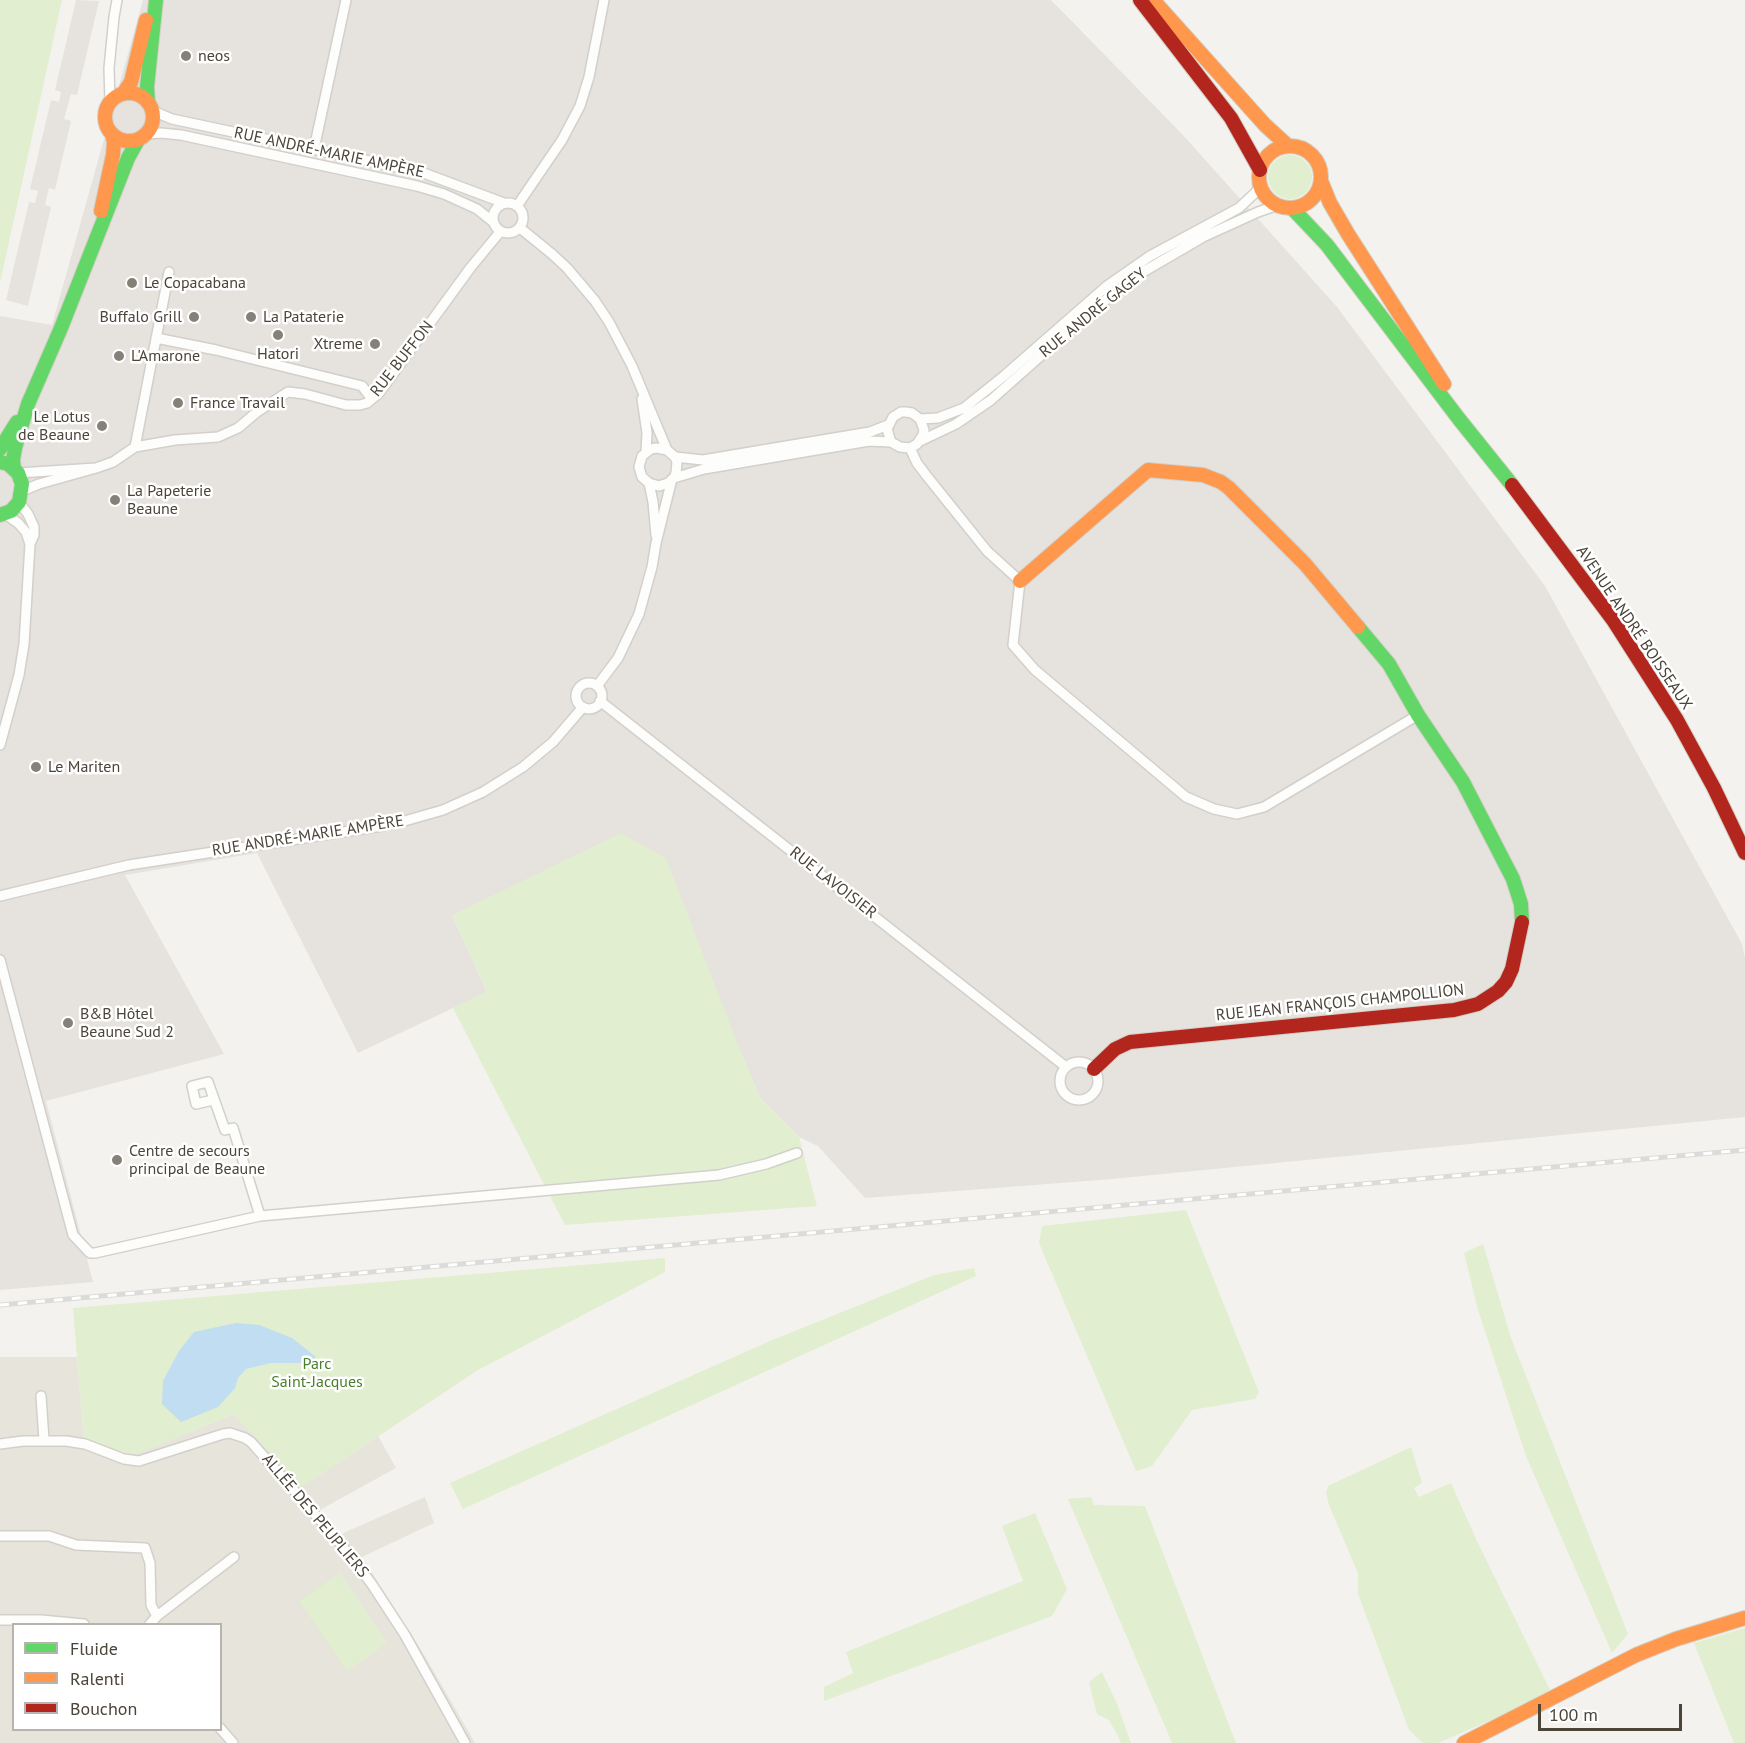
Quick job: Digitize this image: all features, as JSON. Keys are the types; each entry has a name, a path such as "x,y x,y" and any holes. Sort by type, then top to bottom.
{"main road":[{"path":"123,94 131,82 152,0"},
{"path":"3,515 11,511 21,496 22,484 13,460 28,404 61,328 130,153 153,123 147,87 156,0"},
{"path":"1140,0 1231,118 1260,177 1267,197 1285,206 1308,202 1319,189 1321,180 1318,164 1311,153 1300,147 1288,146 1270,153 1263,161 1260,177"},
{"path":"1153,0 1242,99 1288,146"},
{"path":"142,137 123,141 112,134 106,126 106,109 110,102 123,94 131,93 139,95 150,106"},
{"path":"98,231 113,155 112,134"},
{"name":"AVENUE ANDRÉ BOISSEAUX","path":"1321,180 1348,234 1497,464"},
{"name":"AVENUE ANDRÉ BOISSEAUX","path":"1285,206 1327,245 1577,570 1644,666 1696,754 1745,853"},
{"path":"0,449 28,404"},
{"path":"0,462 16,471"},
{"name":"RUE JEAN FRANÇOIS CHAMPOLLION","path":"1020,581 1148,470 1203,475 1221,482 1305,564 1389,664 1418,715 1463,782 1518,892 1522,913 1512,969 1498,991 1478,1004 1454,1010 1130,1042 1114,1049 1094,1069"},
{"path":"1464,1743 1636,1655 1676,1639 1745,1618"}],"street":[{"path":"110,102 109,68 112,27 117,0"},
{"path":"314,149 345,0"},
{"path":"500,232 508,234 520,228 523,219 517,206 562,140 580,106 589,77 604,0"},
{"name":"RUE ANDRÉ-MARIE AMPÈRE","path":"150,106 172,119 422,172 517,206"},
{"name":"RUE ANDRÉ-MARIE AMPÈRE","path":"142,137 162,133 181,135 408,184 444,194 477,209 492,221 500,232"},
{"name":"RUE ANDRÉ GAGEY","path":"920,419 938,418 964,408 1107,286 1150,256 1239,208 1256,192 1260,177"},
{"path":"492,221 496,208 504,203"},
{"name":"RUE ANDRÉ GAGEY","path":"920,441 956,424 991,400 1088,314 1136,276 1203,237 1252,215 1285,206"},
{"path":"520,228 567,268 595,301 622,344 667,450 675,457 703,460 870,432 888,424"},
{"name":"RUE BUFFON","path":"21,496 39,484 113,462 135,447 175,440 219,437 238,428 257,412 288,392 353,406 372,399 379,393 471,267 500,232"},
{"path":"135,447 169,272"},
{"path":"156,338 216,350 362,386 372,399"},
{"path":"641,388 647,433 646,452 639,467 642,477 649,483 659,486 704,469 869,441 891,442 900,447 910,448 920,441 924,430 920,419 912,413 901,412 893,417 888,424 887,434 891,442"},
{"path":"646,452 656,448 667,450"},
{"path":"910,448 917,463 987,551 1020,581 1013,645 1035,670 1186,797 1214,809 1237,814 1264,807 1418,715"},
{"path":"597,686 618,658 636,622 677,468 675,457"},
{"name":"RUE BUFFON","path":"16,471 96,468"},
{"path":"649,483 656,543"},
{"path":"0,745 19,675 24,644 30,544 34,535 34,527 21,496"},
{"path":"3,515 18,523 26,532 30,544"},
{"path":"583,707 576,697 581,685 589,683 597,686 601,693 600,701"},
{"name":"RUE ANDRÉ-MARIE AMPÈRE","path":"0,896 129,865 382,826 443,810 483,792 523,767 553,742 583,707 595,707 600,701"},
{"name":"RUE LAVOISIER","path":"600,701 1066,1067"},
{"path":"0,960 73,1234 90,1253 260,1216 719,1175 766,1164 797,1153"},
{"path":"1080,1062 1094,1069 1098,1079 1095,1090 1087,1098 1077,1100 1067,1095 1061,1087 1060,1076 1066,1067 1080,1062"},
{"path":"213,1100 225,1130 233,1128 260,1216"},
{"path":"41,1396 44,1440"},
{"name":"ALLÉE DES PEUPLIERS","path":"0,1444 44,1440 66,1441 85,1444 124,1459 139,1461 223,1434 237,1434 250,1442 336,1538 371,1583 405,1635 465,1743"},
{"path":"0,1536 49,1536 76,1545 145,1548 150,1563 151,1605 158,1617"},
{"path":"151,1623 234,1557"},
{"path":"0,1620 73,1623"},
{"path":"222,1730 233,1743"}],"shaded area":[{"path":"76,0 99,1 77,95 71,94 64,119 71,121 55,190 49,188 45,205 51,207 28,306 6,300 29,202 35,203 38,191 30,189 51,100 59,102 61,92 55,90"},
{"path":"143,0 1051,0 1182,134 1337,307 1545,586 1742,944 1745,958 1745,1117 1112,1179 865,1198 818,1146 799,1137 761,1099 740,1050 452,915 487,992 358,1053 257,853 125,875 224,1054 46,1101 93,1282 0,1290 0,316 52,325"},
{"path":"248,3 330,18 325,41 243,25"},
{"path":"748,479 771,498 666,629 662,625 659,627 652,621 665,604 659,599 671,585 665,581 665,576 671,570 665,565 670,532 693,489"},
{"path":"122,608 143,626 208,623 242,773 223,804 216,825 137,842 109,842 54,641 75,620"},
{"path":"0,1357 77,1357 84,1441 133,1455 234,1414 302,1486 378,1436 396,1468 318,1511 341,1534 425,1497 434,1523 362,1557 425,1656 475,1743 0,1743"}],"green space":[{"path":"0,0 62,0 0,283"},
{"path":"1290,155 1306,161 1312,177 1306,193 1290,199 1274,193 1268,177 1274,161"},
{"path":"621,833 666,858 761,1099 799,1137 817,1206 565,1225 453,1008 487,991 452,915"},
{"path":"1186,1210 1259,1392 1255,1399 1192,1410 1152,1466 1136,1471 1039,1243 1042,1226"},
{"path":"1483,1244 1511,1338 1628,1634 1612,1653 1526,1456 1478,1310 1464,1253"},
{"name":"Parc Saint-Jacques","path":"665,1258 665,1272 478,1370 302,1487 234,1414 134,1455 84,1441 73,1308"},
{"path":"974,1268 976,1276 463,1509 450,1483 770,1341 934,1275"},
{"path":"1411,1447 1422,1483 1414,1488 1419,1497 1451,1483 1550,1690 1510,1712 1438,1743 1423,1743 1409,1730 1358,1594 1358,1573 1326,1493 1328,1486"},
{"path":"1091,1497 1094,1505 1145,1506 1236,1743 1172,1743 1068,1499"},
{"path":"1035,1513 1067,1589 1052,1616 824,1701 824,1687 853,1673 846,1652 1023,1581 1002,1526"},
{"path":"340,1573 387,1643 347,1671 299,1601"},
{"path":"1745,1628 1745,1743 1734,1743 1694,1643"},
{"path":"1102,1672 1131,1743 1121,1743 1109,1720 1097,1714 1089,1682"}],"water":[{"path":"236,1323 259,1325 292,1338 316,1357 308,1363 271,1363 246,1369 238,1378 235,1388 218,1407 181,1422 162,1404 163,1381 179,1351 194,1332"}],"railway":[{"path":"0,1305 1745,1150"}],"traffic: fast":[{"path":"148,102 147,87 156,0"},
{"path":"14,469 15,448 28,404 61,328 128,158 138,140"},
{"path":"1292,208 1327,245 1512,485"},
{"path":"0,449 17,422"},
{"path":"0,462 8,464 18,473 22,484 19,502 11,511 0,515"},
{"path":"1358,627 1389,664 1418,715 1463,782 1513,879 1521,904 1522,922"}],"traffic: slow":[{"path":"1153,0 1265,125 1288,146"},
{"path":"123,94 131,82 146,20"},
{"path":"124,93 134,93 146,100 153,112 153,117 153,122 146,134 134,141 124,141 109,130 105,122 105,112 116,97 124,93"},
{"path":"101,211 113,155 112,134"},
{"path":"1290,146 1302,148 1312,155 1319,165 1321,177 1319,189 1312,199 1302,206 1290,208 1278,206 1268,199 1261,189 1259,177 1261,165 1268,155 1278,148 1290,146"},
{"path":"1321,181 1330,203 1348,234 1444,384"},
{"path":"1020,581 1148,470 1203,475 1229,488 1305,564 1358,627"},
{"path":"1464,1743 1636,1655 1676,1639 1745,1618"}],"traffic: jam":[{"path":"1140,0 1231,118 1260,170"},
{"path":"1512,485 1613,620 1677,720 1714,788 1745,853"},
{"path":"1094,1069 1115,1049 1130,1042 1454,1010 1478,1004 1498,991 1506,982 1512,969 1522,922"}],"place":[{"name":"neos","path":"186,56"},
{"name":"Le Copacabana","path":"132,283"},
{"name":"Buffalo Grill","path":"194,317"},
{"name":"La Pataterie","path":"251,317"},
{"name":"Hatori","path":"278,335"},
{"name":"Xtreme","path":"375,344"},
{"name":"L'Amarone","path":"119,356"},
{"name":"France Travail","path":"178,403"},
{"name":"Le Lotus de Beaune","path":"102,426"},
{"name":"La Papeterie Beaune","path":"115,500"},
{"name":"Le Mariten","path":"36,767"},
{"name":"B&B Hôtel Beaune Sud 2","path":"68,1023"},
{"name":"Centre de secours principal de Beaune","path":"117,1160"}]}
